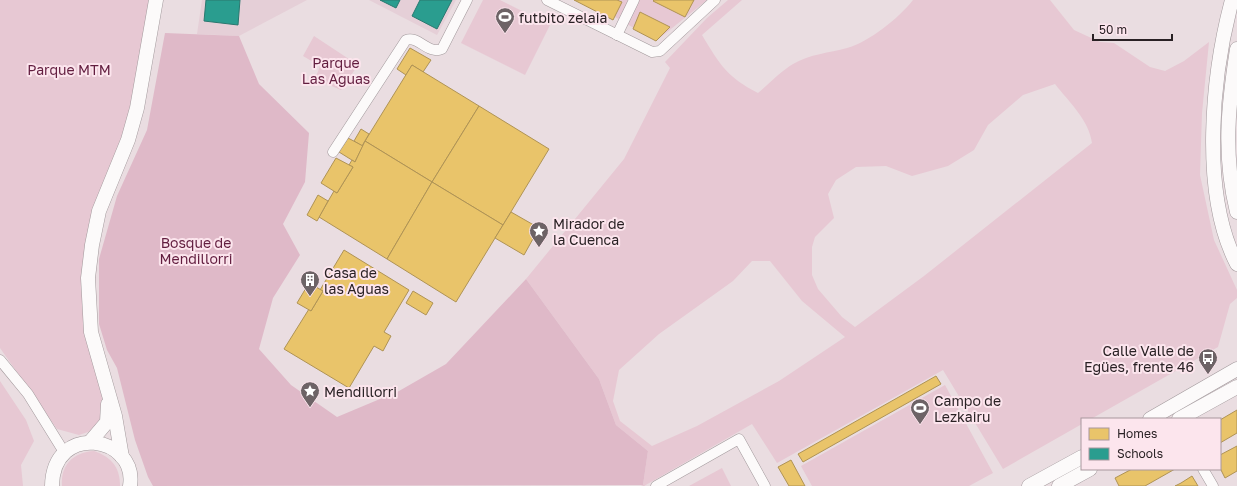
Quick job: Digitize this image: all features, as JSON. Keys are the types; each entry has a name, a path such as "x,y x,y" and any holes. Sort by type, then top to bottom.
{"street":[{"path":"130,486 128,468 122,456 115,416 91,332 88,278 92,244 99,211 128,140 137,108 156,0"},
{"path":"333,152 406,40 411,39 432,50 437,51 442,49 467,0"},
{"path":"547,0 652,52 660,51 714,0"},
{"path":"617,35 634,0"},
{"path":"1232,0 1224,28 1217,79 1214,156 1215,191 1229,249 1237,264"},
{"path":"1237,49 1231,91 1227,140 1230,183 1237,212"},
{"path":"0,360 28,394 64,452"},
{"path":"1152,418 1237,369"},
{"path":"90,442 107,422 108,403 106,383"},
{"path":"1181,418 1237,388"},
{"path":"656,486 739,439 765,486"},
{"path":"52,486 52,474 56,462 64,452 72,446 90,442 102,444 113,449 122,456"},
{"path":"1029,486 1081,458"},
{"path":"1062,485 1088,470"},
{"path":"1204,470 1213,486"}],"shaded area":[{"path":"202,0 307,0 239,36 197,34"},
{"path":"369,0 456,0 437,35"}],"green space":[{"name":"Parque MTM","path":"0,0 149,0 133,104 85,255 104,397 103,417 94,430 79,435 57,429 0,348"},
{"name":"futbito zelaia","path":"483,0 500,0 550,25 525,75 461,43"},
{"path":"586,0 707,0 656,41"},
{"path":"728,0 742,0 702,35 719,62 731,76 758,93 784,70 799,61 856,45 874,35 892,22 913,0 1050,0 1074,30 1100,42 1114,43 1150,67 1165,71 1184,61 1209,42 1202,113 1200,175 1214,240 1237,290 1237,298 1230,304 1218,347 1093,418 1081,418 1081,425 1003,469 943,370 777,463 752,424 644,486 641,486 643,485 648,451 616,425 599,379 526,279 624,159 670,68 665,62 707,18","holes":["1055,84 1083,119 1092,143 924,276 855,327 842,317 818,289 812,275 812,247 815,237 834,218 828,194 836,180 856,167 886,166 912,176 948,166 974,150 988,125 1023,95","752,261 770,261 802,301 845,337 779,381 697,426 652,446 620,421 613,401 619,370 659,334 733,281"]},
{"name":"Bosque de Mendillorri","path":"165,33 239,36 259,84 309,133 305,182 283,224 300,255 273,298 259,349 291,385 337,417 399,391 446,364 526,279 599,379 616,425 648,451 643,485 153,486 148,477 135,440 117,368 107,350 99,324 99,259 117,196 147,130"},
{"name":"Parque Las Aguas","path":"314,36 358,65 341,90 315,79 320,66 303,56"},
{"path":"0,381 26,420 34,441 21,465 23,486 0,486"},
{"name":"Campo de Lezkairu","path":"945,385 993,473 969,486 812,486 801,466"},
{"path":"94,451 106,456 114,464 120,480 120,486 62,486 63,472 70,461 80,454"},
{"path":"722,468 731,486 689,486"}],"building: Homes":[{"path":"574,0 617,0 622,2 613,20"},
{"path":"694,0 685,17 653,1"},
{"path":"640,12 670,27 656,41 633,29"},
{"path":"410,48 431,60 423,72 412,65 406,75 397,69"},
{"path":"412,65 479,106 432,182 365,141"},
{"path":"479,106 549,149 503,225 432,182"},
{"path":"361,129 369,134 362,146 354,141"},
{"path":"348,138 363,146 355,162 339,152"},
{"path":"365,141 432,182 387,259 319,217 334,191 337,193 353,167 349,165 352,160 355,162"},
{"path":"336,158 353,167 337,193 321,183"},
{"path":"432,182 503,225 456,302 387,259"},
{"path":"318,195 328,201 317,221 307,215"},
{"path":"511,212 539,228 524,255 495,238"},
{"path":"344,250 409,290 384,332 391,336 383,351 374,346 349,388 284,349 309,309 311,311 323,291 320,290"},
{"name":"Casa de las Aguas","path":"309,283 323,291 311,311 297,303"},
{"path":"413,291 433,303 426,315 406,303"},
{"path":"936,376 941,384 803,462 798,454"},
{"path":"1237,410 1237,433 1221,442 1221,419"},
{"path":"1237,446 1237,471 1225,478 1221,470 1221,454"},
{"path":"791,460 805,486 789,486 778,467"},
{"path":"1130,470 1173,470 1145,486 1119,486 1115,478"},
{"path":"1192,476 1198,486 1175,486 1181,483"}],"building: Schools":[{"path":"206,0 240,0 238,25 204,21"},
{"path":"380,0 400,0 396,8"},
{"path":"420,0 452,0 437,29 412,16"}],"place":[{"name":"futbito zelaia","path":"505,34"},
{"name":"Mirador de la Cuenca","path":"539,248"},
{"name":"Casa de las Aguas","path":"310,297"},
{"name":"Calle Valle de Egües, frente 46","path":"1208,375"},
{"name":"Mendillorri","path":"310,408"},
{"name":"Campo de Lezkairu","path":"920,425"}]}
